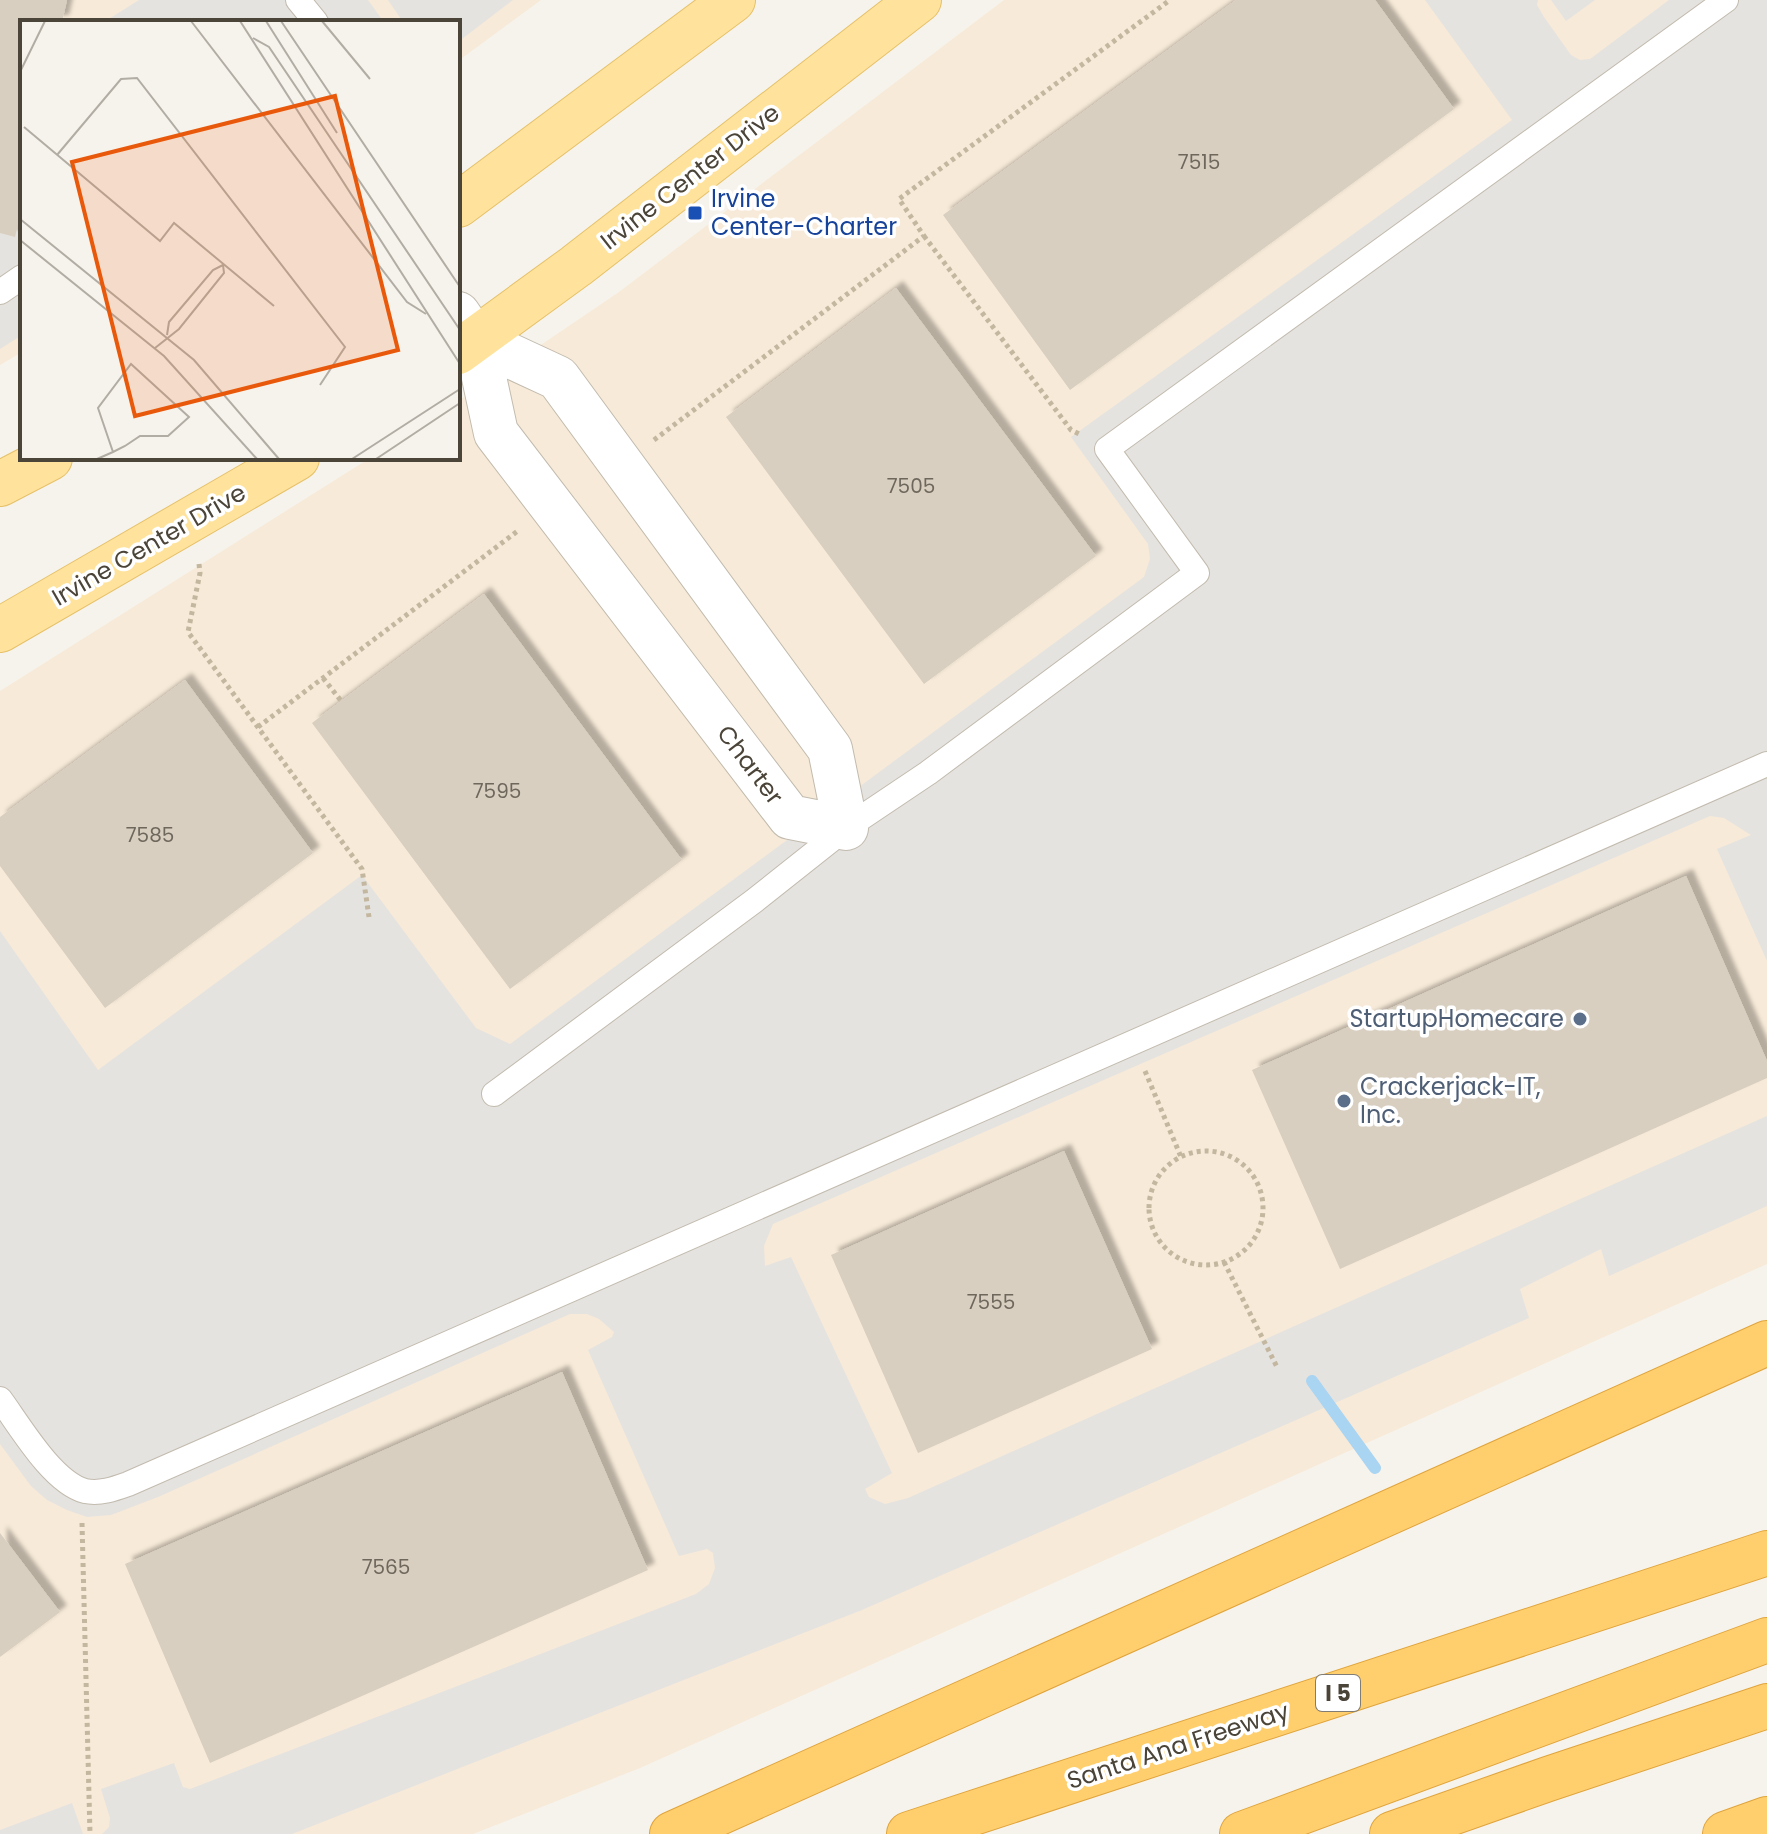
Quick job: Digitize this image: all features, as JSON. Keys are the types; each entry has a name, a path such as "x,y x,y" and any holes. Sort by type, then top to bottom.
{"highway":[{"path":"672,1834 1767,1343"},
{"name":"Santa Ana Freeway","path":"909,1834 1767,1553"},
{"path":"1242,1834 1767,1640"},
{"path":"1392,1834 1767,1706"},
{"path":"1725,1834 1767,1819"}],"main road":[{"path":"460,204 733,0"},
{"name":"Irvine Center Drive","path":"464,335 919,0"},
{"path":"0,484 46,460"},
{"name":"Irvine Center Drive","path":"0,630 294,460"}],"street":[{"path":"464,335 558,378 830,749 846,828"},
{"name":"Charter","path":"464,335 496,433 790,817 846,828"}],"lane":[{"path":"298,0 314,20"},
{"path":"494,1094 754,901 846,828 928,773 1197,573 1107,449 1726,0"},
{"path":"0,292 20,278"},
{"path":"0,1399 59,1477 84,1491 107,1492 1767,764"}],"path":[{"path":"1107,449 1071,430 899,199 1170,0"},
{"path":"621,465 924,236"},
{"path":"258,727 552,506"},
{"path":"195,519 200,573 188,632 362,869 369,917"},
{"path":"323,678 342,702"},
{"path":"1133,1044 1181,1157"},
{"path":"1200,1151 1220,1153 1238,1160 1252,1175 1261,1193 1263,1211 1251,1244 1237,1257 1202,1266 1184,1262 1157,1239 1150,1222 1148,1204 1153,1184 1165,1168 1181,1157 1200,1151"},
{"path":"1224,1262 1278,1369"},
{"path":"84,1491 81,1541 90,1834"}],"shaded area":[{"path":"0,0 541,0 460,60 460,20 20,20 20,353 0,365"},
{"path":"139,0 368,0 383,20 107,20"},
{"path":"388,0 513,0 460,40 460,20 402,20"},
{"path":"1004,0 1767,0 1767,1264 640,1768 473,1834 0,1834 0,691 367,460 460,460 460,400 619,292"},
{"path":"1425,0 1538,0 1537,5 1544,17 1571,55 1580,60 1590,59 1669,0 1767,0 1767,961 1717,849 1751,835 1724,818 1710,816 773,1224 764,1246 765,1266 791,1257 892,1473 865,1489 869,1497 885,1504 908,1498 1767,1116 1767,1206 1609,1276 1601,1249 1520,1289 1529,1318 862,1610 292,1834 102,1834 109,1827 110,1818 101,1789 174,1763 183,1787 190,1789 696,1594 709,1584 715,1568 713,1553 707,1549 679,1556 588,1350 612,1337 614,1332 599,1319 587,1314 570,1314 111,1515 87,1517 67,1510 47,1500 31,1486 0,1444 0,931 98,1070 362,875 476,1028 510,1044 1144,577 1150,559 1148,544 1071,437 1512,120"},
{"path":"1551,0 1595,0 1566,21"},
{"path":"20,213 20,336 0,349 0,226"},
{"path":"72,1803 83,1834 0,1834 0,1830"}],"building":[{"path":"0,0 67,0 62,20 20,20 20,216 15,237 0,233"},
{"path":"1236,0 1375,0 1454,109 1070,390 943,215"},
{"path":"896,288 1096,556 924,684 726,417"},
{"path":"484,594 682,860 510,989 312,723"},
{"path":"185,680 313,853 105,1008 0,866 0,817"},
{"path":"1686,876 1767,1061 1767,1078 1340,1269 1252,1070"},
{"path":"1064,1151 1152,1349 918,1453 831,1255"},
{"path":"562,1372 648,1570 210,1763 125,1564"},
{"path":"0,1533 60,1612 0,1657"}],"waterway":[{"path":"1312,1381 1375,1468"}],"place":[{"name":"Irvine Center-Charter","path":"695,213"},
{"name":"StartupHomecare","path":"1580,1019"},
{"name":"Crackerjack-IT, Inc.","path":"1344,1101"}]}
